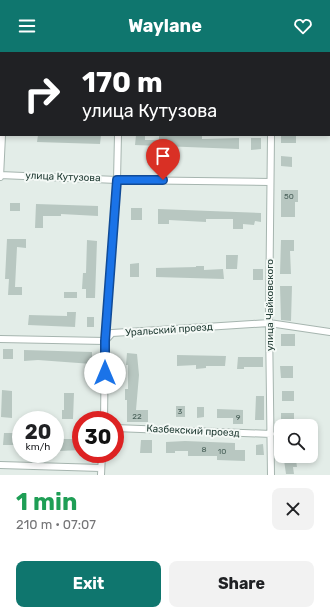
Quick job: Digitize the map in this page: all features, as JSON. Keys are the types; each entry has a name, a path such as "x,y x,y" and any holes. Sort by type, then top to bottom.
{"street":[{"path":"0,179 2,136"},
{"path":"104,411 105,341 117,180 118,136"},
{"name":"улица Чайковского","path":"271,136 269,323 271,475"},
{"name":"улица Кутузова","path":"0,175 117,180 270,182"},
{"name":"Уральский проезд","path":"0,339 105,341 112,333 269,323 330,332"},
{"name":"Казбекский проезд","path":"124,428 271,434"},
{"path":"0,465 101,472"}],"building":[{"path":"38,136 101,136 100,144 37,142"},
{"path":"136,136 145,136 145,140 159,140 159,136 202,136 202,139 239,138 239,149 135,145"},
{"path":"281,136 296,136 296,143 281,143"},
{"path":"251,138 261,138 261,149 251,150"},
{"path":"281,156 292,157 292,167 281,166"},
{"path":"281,190 298,190 298,202 295,202 295,217 281,217"},
{"path":"10,203 20,203 20,211 10,211"},
{"path":"36,204 98,206 98,216 61,214 61,216 43,216 43,228 35,228"},
{"path":"131,208 142,208 142,220 131,220"},
{"path":"158,209 261,213 261,222 255,221 254,225 243,224 243,229 233,229 233,219 206,219 206,222 169,220 169,224 158,224"},
{"path":"7,239 26,239 26,248 17,247 15,287 22,287 22,295 8,295 9,279 5,279"},
{"path":"87,240 97,241 95,298 86,298 86,289 82,289 83,273 86,273"},
{"path":"281,240 294,240 294,251 290,251 291,274 280,274"},
{"path":"226,255 238,255 237,269 226,269"},
{"path":"139,263 139,277 130,277 130,264"},
{"path":"204,266 204,270 223,269 224,279 156,277 156,268"},
{"path":"253,269 263,269 263,280 253,280"},
{"path":"280,286 292,286 291,321 281,320"},
{"path":"64,292 77,292 77,298 64,298"},
{"path":"67,312 76,312 75,327 28,325 29,315 67,316"},
{"path":"87,317 94,317 94,327 87,327"},
{"path":"281,334 295,334 295,346 281,346"},
{"path":"3,349 13,349 13,359 3,359"},
{"path":"24,350 92,352 92,364 38,360 24,361"},
{"path":"127,353 137,354 139,375 136,410 148,410 148,422 127,422 127,400 125,400 125,389 128,389 128,365 126,365"},
{"path":"177,355 226,356 225,366 206,366 206,368 196,369 196,365 177,366"},
{"path":"238,357 263,357 263,367 244,367 244,369 237,369"},
{"path":"280,366 293,366 293,378 281,378"},
{"path":"2,390 12,391 12,418 1,417"},
{"path":"282,391 294,391 294,401 282,401"},
{"path":"64,393 74,393 72,419 64,419 64,411 62,410 64,410"},
{"path":"256,396 264,396 264,420 255,420"},
{"path":"176,406 185,406 185,417 176,417"},
{"path":"197,407 204,407 204,417 197,418"},
{"path":"217,409 243,410 243,424 233,424 233,418 217,418"},
{"path":"281,413 294,413 294,419 281,419"},
{"path":"4,433 12,433 12,445 3,445"},
{"path":"64,439 72,439 72,450 64,451"},
{"path":"141,440 152,440 152,453 140,453"},
{"path":"185,441 235,443 235,450 245,450 245,461 217,460 217,456 188,456 188,451 166,453 166,442"},
{"path":"263,444 264,455 256,455 256,445"},
{"path":"284,463 296,463 297,467 293,467 294,474 286,474"}],"route":[{"path":"105,373 105,341 117,180 163,180"}]}
